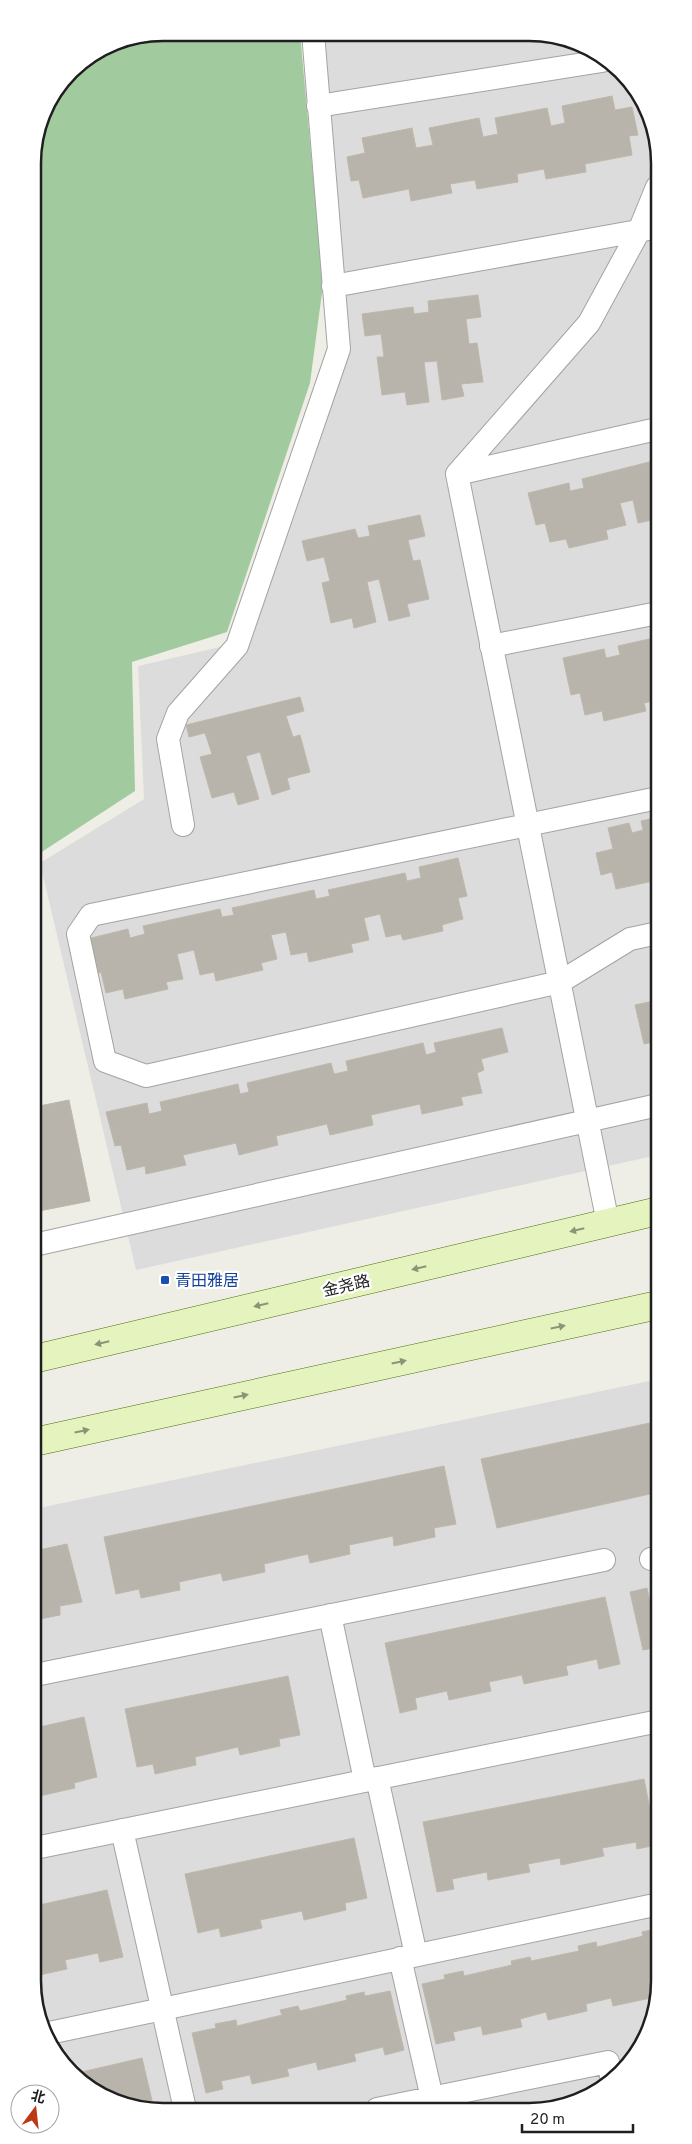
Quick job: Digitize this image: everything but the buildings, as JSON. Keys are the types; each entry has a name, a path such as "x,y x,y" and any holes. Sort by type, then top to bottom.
{"main road":[{"name":"金尧路","path":"41,1357 650,1213"},
{"path":"41,1440 650,1307"}],"lane":[{"path":"183,825 168,739 178,713 237,646 339,349 314,42"},
{"path":"318,106 597,62"},
{"path":"457,474 589,323 648,229 651,215"},
{"path":"333,286 648,229"},
{"path":"457,474 651,430"},
{"path":"457,474 608,1223"},
{"path":"491,646 651,614"},
{"path":"651,799 91,915 78,934 105,1061 146,1076 560,982 630,939 651,935"},
{"path":"41,1243 650,1107"},
{"path":"41,1674 604,1560"},
{"path":"330,1615 371,1779 408,1957 432,2098"},
{"path":"41,1847 650,1723"},
{"path":"122,1830 184,2103"},
{"path":"53,2031 650,1906"},
{"path":"407,2103 608,2062 610,2071"}],"shaded area":[{"name":"青田雅居","path":"529,41 553,44 583,54 597,62 626,89 638,109 644,124 650,147 651,163 650,1157 136,1270 42,870 42,862 144,799 138,666 233,644 330,347 311,42"},
{"path":"650,1381 650,1989 644,2020 626,2055 603,2078 590,2086 560,2099 529,2103 163,2103 139,2100 109,2090 89,2078 77,2067 66,2055 51,2027 45,2012 41,1981 41,1507"}],"green space":[{"path":"155,42 301,42 323,285 310,383 227,632 132,662 135,791 42,852 42,155 45,132 62,95 77,77 95,62 132,45"}],"place":[{"name":"青田雅居","path":"165,1280"}]}
